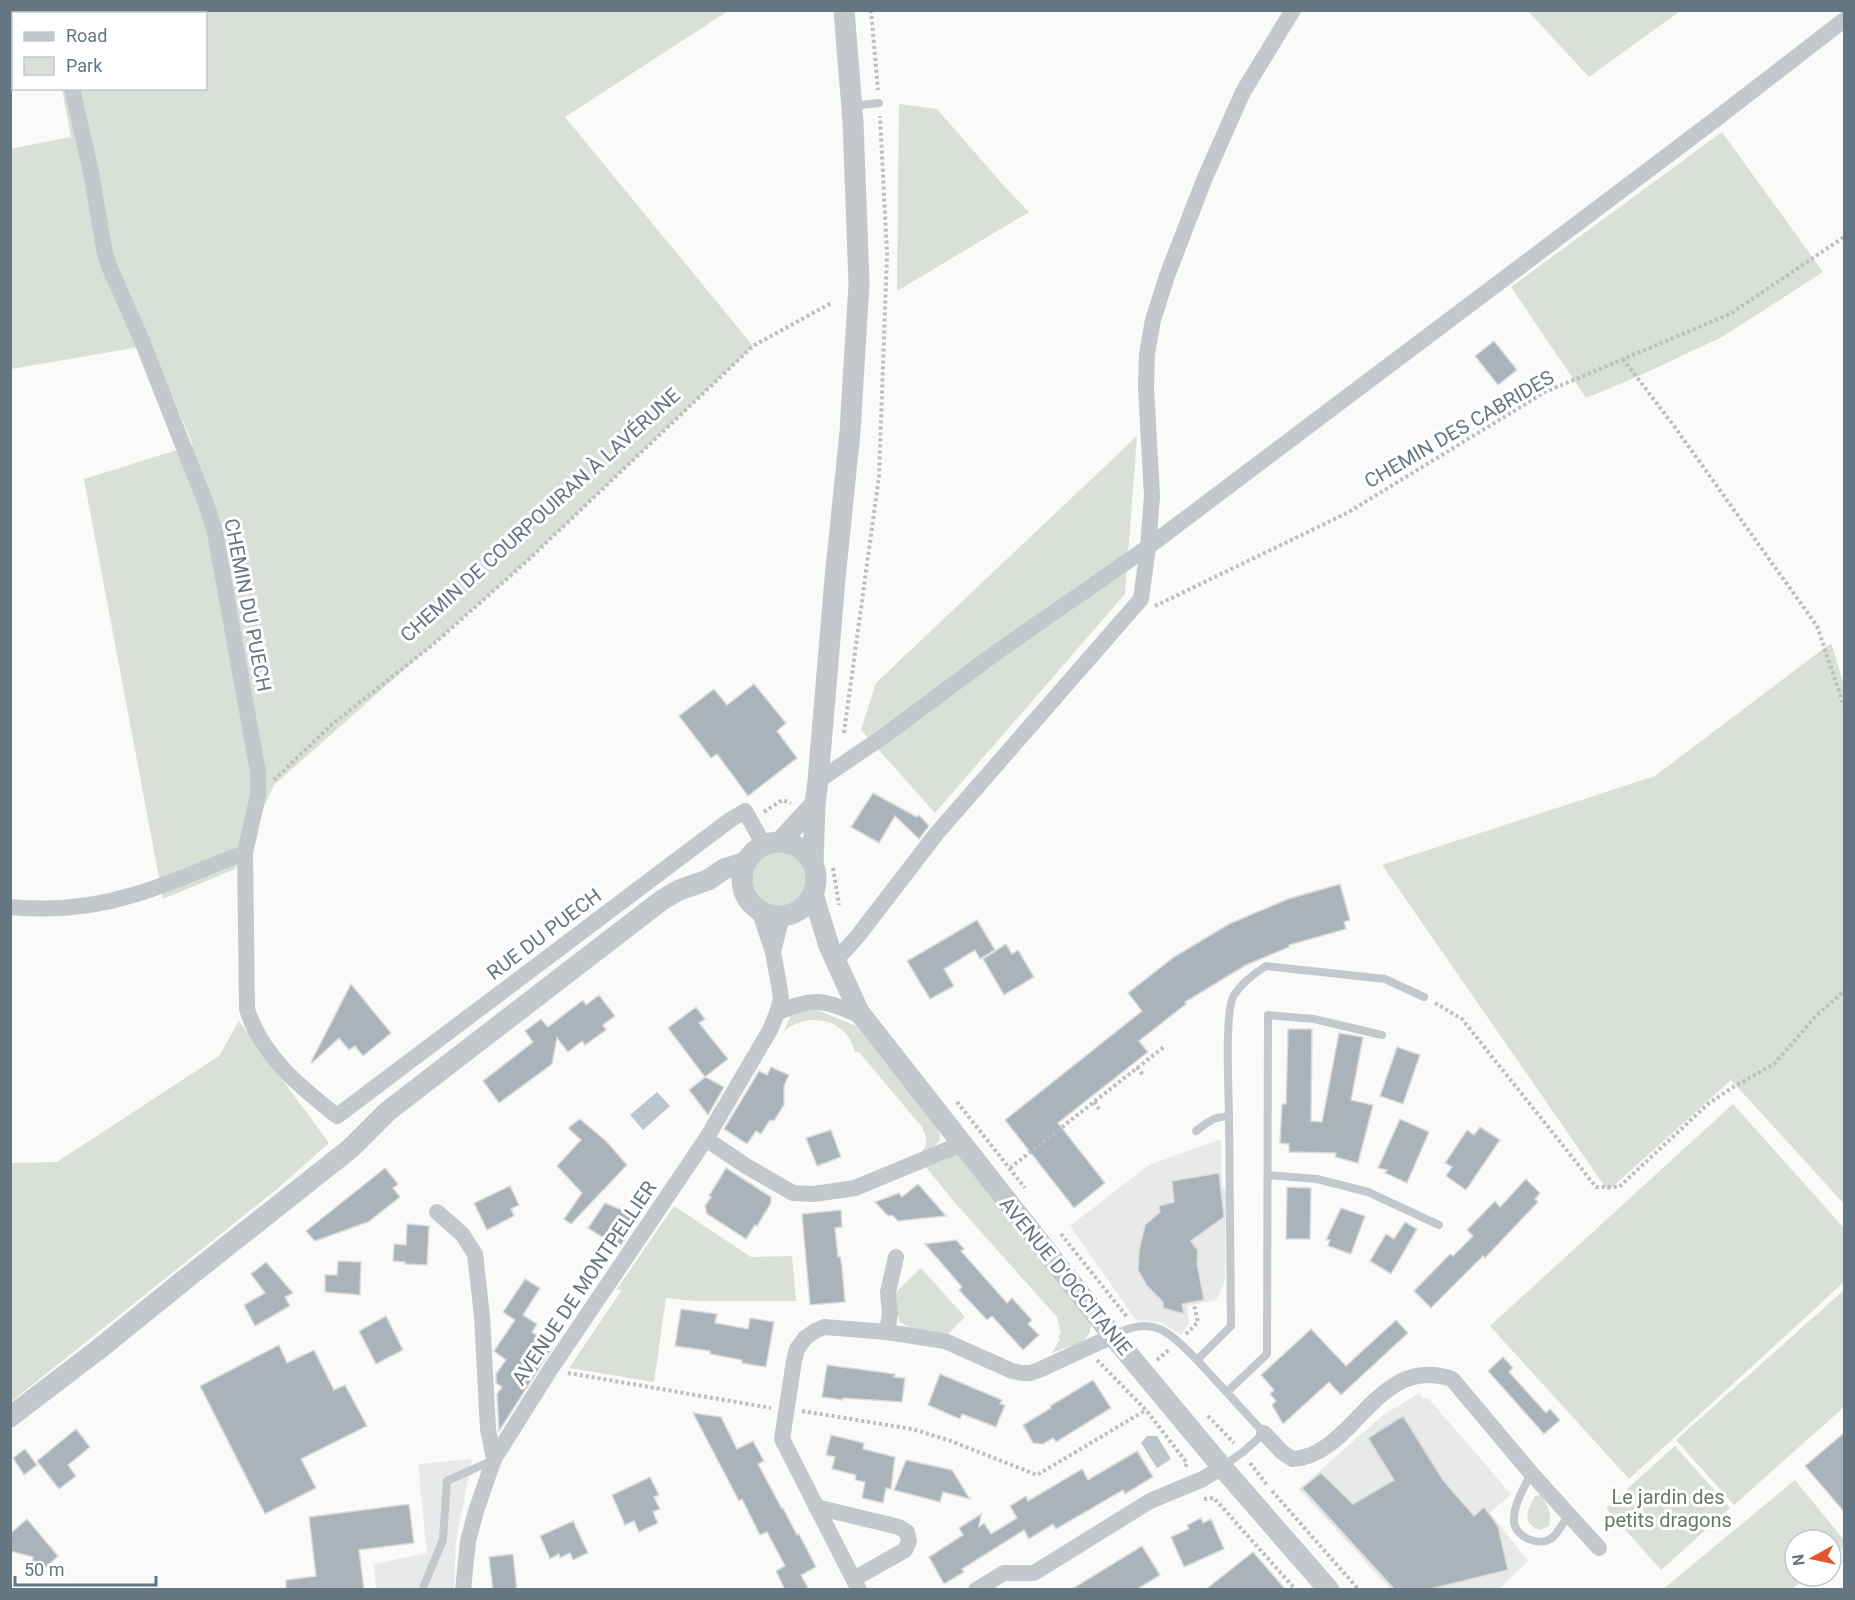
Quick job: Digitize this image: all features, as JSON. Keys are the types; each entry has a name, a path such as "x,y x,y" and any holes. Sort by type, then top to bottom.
{"street":[{"path":"708,880 767,914 789,914 806,904 813,894 816,879 823,866 814,804 850,432 859,284 852,106 844,10"},
{"path":"832,953 857,937 937,833 1141,598 1152,496 1146,388 1147,354 1153,320 1167,276 1204,180 1233,114 1243,92 1293,10"},
{"path":"818,781 1148,547 1845,20"},
{"name":"CHEMIN DU PUECH","path":"72,90 105,254 202,493 215,533 258,772 258,795 245,853 247,1009 261,1042 283,1068 314,1098 337,1116"},
{"path":"753,904 744,889 742,879 746,862 754,852 772,844 814,804"},
{"name":"RUE DU PUECH","path":"337,1116 730,820 745,811 772,844"},
{"path":"772,844 794,845 823,866"},
{"path":"10,907 33,909 74,907 132,896 245,853"},
{"path":"10,1416 99,1349 351,1148 388,1111 662,900 679,890 708,880 724,869 746,862"},
{"name":"AVENUE D'OCCITANIE","path":"813,894 832,953 863,1017 1113,1336 1222,1467 1329,1590"},
{"name":"AVENUE DE MONTPELLIER","path":"463,1590 468,1541 494,1459 550,1370 706,1139 770,1030 781,999 780,991 773,952 753,904"},
{"name":"AVENUE D'OCCITANIE","path":"789,914 832,953"},
{"name":"AVENUE DE MONTPELLIER","path":"773,952 789,914"},
{"path":"777,1013 798,1004 819,1001 832,1003 863,1017"},
{"path":"706,1139 784,1189 802,1194 837,1192 855,1188 961,1144"},
{"path":"437,1212 462,1234 475,1254 482,1316 488,1429 494,1459"},
{"path":"887,1332 890,1314 888,1292 896,1257"},
{"path":"816,1507 899,1527 907,1532 909,1541 905,1550 856,1585 816,1507 782,1439 797,1349 814,1331 825,1327 887,1332 945,1341 1012,1371 1022,1373 1039,1370 1113,1336"},
{"path":"1264,1433 1292,1460 1303,1459 1321,1452 1391,1386 1409,1378 1424,1376 1440,1376 1452,1380 1599,1548"},
{"path":"976,1590 1004,1573 1034,1572 1150,1501 1203,1479 1222,1467"}],"lane":[{"path":"852,106 879,104"},
{"path":"1197,1360 1231,1326 1228,1018 1233,995 1255,973 1266,966 1385,980 1424,997"},
{"path":"1227,1392 1267,1353 1269,1015 1314,1019 1382,1035"},
{"path":"1196,1131 1214,1118 1229,1117"},
{"path":"1268,1175 1317,1179 1368,1192 1439,1225"},
{"path":"1113,1336 1134,1327 1161,1328 1179,1341 1264,1433 1222,1467"},
{"path":"422,1590 442,1540 447,1481 494,1459"},
{"path":"1531,1473 1516,1511 1514,1524 1521,1535 1533,1541 1543,1542 1552,1538 1569,1514"}],"path":[{"name":"CHEMIN DES CABRIDES","path":"1148,609 1347,513 1545,392 1730,314 1845,237"},
{"name":"CHEMIN DE COURPOUIRAN À LAVÉRUNE","path":"258,795 330,726 436,642 527,561 753,346 833,302"},
{"path":"1623,359 1674,426 1817,626 1845,706"},
{"path":"823,866 839,908"},
{"path":"1424,997 1462,1019 1596,1187 1619,1187 1708,1104 1774,1065 1818,1014 1845,991"},
{"path":"1010,1168 1165,1046"},
{"path":"1137,1067 1143,1075"},
{"path":"955,1100 1029,1193"},
{"path":"1094,1102 1099,1109"},
{"path":"1056,1228 1163,1366"},
{"path":"550,1370 912,1429 951,1441 1037,1475 1146,1410"},
{"path":"1204,1412 1242,1452 1265,1483 1359,1590"}],"shaded area":[{"path":"657,1092 670,1106 643,1130 630,1115"},
{"path":"1221,1139 1222,1185 1226,1192 1225,1280 1217,1300 1187,1306 1189,1324 1181,1335 1160,1322 1136,1320 1070,1226 1149,1165"},
{"path":"1419,1393 1423,1399 1428,1398 1511,1494 1490,1513 1528,1561 1499,1589 1390,1589 1299,1489 1382,1416"},
{"path":"1147,1436 1157,1436 1171,1459 1157,1468 1141,1443"},
{"path":"472,1459 456,1541 454,1589 376,1589 374,1564 427,1553 418,1464"}],"green space":[{"path":"728,11 565,117 753,346 527,561 274,785 235,869 163,899 84,479 193,445 151,345 11,369 10,149 71,137 62,90 207,90 207,12 47,12"},
{"path":"1528,11 1680,11 1589,77"},
{"path":"899,104 937,109 1029,212 897,291"},
{"path":"1722,132 1823,272 1722,337 1586,398 1511,287"},
{"path":"1137,436 1125,594 935,813 861,730 876,683"},
{"path":"1831,643 1844,684 1844,1204 1731,1080 1608,1191 1382,865 1655,776"},
{"path":"773,849 785,849 796,854 804,862 809,879 807,891 796,904 785,909 773,909 762,904 754,896 749,885 749,873 754,862 762,854"},
{"path":"817,1010 856,1026 937,1127 940,1137 937,1144 922,1152 926,1140 922,1127 859,1052 855,1052 851,1041 836,1025 826,1021 805,1021 784,1031 792,1013"},
{"path":"239,1021 329,1143 277,1189 11,1402 11,1163 57,1162 219,1056"},
{"path":"1733,1104 1844,1228 1844,1282 1629,1479 1490,1326"},
{"path":"958,1153 1091,1320 1085,1340 1052,1353 1060,1339 1058,1336 1061,1334 1057,1317 926,1167"},
{"path":"674,1206 751,1257 792,1256 796,1301 695,1301 666,1298 654,1382 569,1368 622,1290 617,1289"},
{"path":"921,1268 965,1317 949,1333 911,1328 900,1322 896,1292"},
{"path":"1844,1290 1844,1407 1734,1505 1676,1440"},
{"name":"Le jardin des petits dragons","path":"1675,1446 1730,1508 1661,1570 1606,1508"},
{"path":"1795,1480 1834,1528 1783,1528 1783,1588 1792,1589 1663,1589"},
{"path":"1541,1495 1550,1517 1549,1526 1540,1530 1530,1524 1527,1516 1535,1496"}],"building":[{"path":"1494,341 1517,370 1498,385 1475,356"},
{"path":"754,684 786,723 777,731 797,758 748,796 717,754 711,758 679,716 714,689 727,705"},
{"path":"873,793 917,817 919,815 929,826 919,839 895,816 879,843 851,827"},
{"path":"1340,884 1350,920 1344,922 1346,929 1289,945 1289,947 1246,965 1185,1002 1186,1004 1139,1041 1148,1052 1058,1123 1105,1183 1074,1208 1005,1120 1142,1011 1128,993 1174,957 1229,924 1288,899"},
{"path":"977,920 995,950 980,959 975,950 944,969 954,986 930,999 907,961"},
{"path":"1006,944 1012,954 1018,950 1034,977 1004,995 983,959"},
{"path":"351,984 391,1033 363,1056 355,1046 349,1050 339,1038 312,1063 311,1062"},
{"path":"599,995 615,1016 603,1025 606,1030 585,1045 582,1041 568,1052 557,1038 552,1064 499,1103 483,1081 533,1042 525,1031 541,1019 548,1027 583,1000 586,1005"},
{"path":"696,1007 705,1019 699,1023 728,1059 705,1077 668,1028"},
{"path":"1288,1029 1312,1029 1311,1121 1322,1122 1339,1033 1363,1037 1351,1100 1373,1105 1358,1163 1335,1157 1336,1153 1289,1152 1289,1144 1280,1143 1282,1104 1286,1104"},
{"path":"1397,1047 1420,1055 1403,1104 1380,1096"},
{"path":"771,1067 789,1075 784,1086 784,1105 774,1121 770,1120 761,1134 756,1131 747,1144 724,1129 759,1071 767,1075"},
{"path":"705,1077 724,1087 708,1115 689,1090"},
{"path":"580,1119 606,1141 627,1165 571,1224 564,1219 582,1193 557,1166 581,1140 568,1128"},
{"path":"1400,1119 1429,1132 1407,1183 1385,1173 1387,1170 1378,1168"},
{"path":"1480,1127 1500,1140 1466,1190 1446,1176 1452,1167 1445,1163 1467,1130 1474,1135"},
{"path":"831,1130 841,1157 817,1166 806,1138"},
{"path":"385,1168 398,1184 393,1188 400,1197 368,1222 315,1241 306,1231"},
{"path":"726,1168 771,1197 771,1203 746,1239 707,1214 705,1206 711,1197 709,1196"},
{"path":"1219,1173 1224,1217 1191,1241 1198,1251 1197,1263 1204,1300 1182,1304 1184,1314 1163,1308 1163,1302 1147,1286 1138,1270 1139,1250 1145,1225 1160,1212 1159,1206 1174,1202 1172,1181"},
{"path":"1526,1179 1540,1193 1535,1199 1538,1202 1485,1258 1483,1256 1431,1308 1414,1291 1450,1254 1453,1256 1473,1236 1467,1230 1495,1201 1500,1207"},
{"path":"918,1184 946,1216 898,1221 892,1215 888,1216 875,1202 899,1193 902,1197"},
{"path":"510,1186 519,1205 511,1209 514,1216 487,1230 474,1203"},
{"path":"1287,1187 1311,1188 1310,1239 1286,1239"},
{"path":"605,1203 639,1217 619,1248 588,1228"},
{"path":"1341,1208 1365,1216 1351,1254 1328,1246 1330,1240 1326,1240"},
{"path":"841,1210 842,1227 835,1228 845,1302 810,1305 802,1214"},
{"path":"1405,1222 1417,1229 1391,1274 1370,1261 1386,1234 1394,1239"},
{"path":"407,1224 429,1226 427,1265 393,1261 394,1244 406,1245"},
{"path":"956,1240 964,1249 961,1251 1007,1303 1012,1298 1032,1320 1028,1324 1039,1335 1023,1350 992,1316 987,1320 959,1290 962,1287 925,1244"},
{"path":"338,1261 361,1262 360,1295 325,1292 325,1275 337,1275"},
{"path":"266,1262 293,1293 285,1297 290,1306 255,1326 244,1305 265,1293 251,1274"},
{"path":"525,1279 540,1288 523,1315 537,1324 532,1332 553,1347 499,1431 497,1394 502,1387 496,1383 496,1374 506,1360 494,1351 515,1320 503,1312"},
{"path":"681,1309 717,1314 715,1323 748,1329 750,1318 774,1322 766,1367 710,1354 710,1351 675,1346"},
{"path":"386,1316 403,1350 376,1364 359,1331"},
{"path":"1396,1320 1408,1333 1341,1395 1329,1382 1283,1424 1272,1405 1276,1401 1270,1394 1274,1390 1261,1375 1311,1329 1346,1366"},
{"path":"279,1345 287,1363 314,1350 334,1390 345,1385 367,1426 301,1459 316,1488 265,1514 200,1386"},
{"path":"1503,1357 1513,1368 1509,1372 1546,1413 1550,1409 1560,1420 1544,1434 1488,1371"},
{"path":"827,1365 895,1374 894,1377 905,1378 902,1402 822,1397"},
{"path":"940,1374 1002,1400 1000,1404 1005,1405 996,1427 962,1414 960,1419 928,1405"},
{"path":"1093,1380 1111,1408 1056,1442 1053,1438 1043,1444 1033,1443 1023,1425"},
{"path":"693,1413 721,1417 737,1449 753,1441 764,1461 758,1464 816,1567 801,1575 809,1590 785,1590 776,1571 785,1566 767,1532 760,1535 742,1499 739,1501"},
{"path":"1403,1416 1443,1480 1474,1516 1484,1507 1498,1526 1508,1570 1426,1590 1395,1590 1302,1488 1321,1473 1353,1504 1394,1480 1368,1438"},
{"path":"76,1429 90,1447 68,1465 76,1476 59,1489 37,1461"},
{"path":"1845,1432 1845,1513 1805,1466"},
{"path":"831,1435 864,1443 863,1449 895,1457 891,1489 886,1488 883,1503 862,1498 865,1482 855,1480 856,1475 832,1469 835,1457 826,1455"},
{"path":"25,1449 37,1465 24,1475 13,1458"},
{"path":"1137,1451 1153,1477 1125,1494 1123,1490 1056,1529 1053,1524 1029,1539 1024,1530 962,1569 964,1572 944,1584 929,1557 963,1535 959,1528 981,1514 979,1527 984,1523 991,1534 1017,1518 1010,1506 1026,1496 1028,1501 1082,1469 1088,1480"},
{"path":"906,1460 952,1470 970,1499 943,1492 940,1502 894,1490"},
{"path":"650,1477 659,1495 654,1497 660,1509 653,1512 658,1523 639,1532 634,1521 625,1525 612,1495"},
{"path":"409,1504 414,1543 359,1550 364,1590 286,1590 286,1580 316,1576 309,1517"},
{"path":"1201,1518 1203,1523 1211,1519 1224,1549 1184,1567 1171,1537 1189,1529 1187,1525"},
{"path":"27,1519 58,1556 39,1573 32,1564 33,1557 10,1551 10,1534"},
{"path":"573,1521 588,1553 573,1560 570,1553 560,1558 559,1554 550,1559 540,1536"},
{"path":"1142,1546 1160,1575 1136,1590 1070,1590"},
{"path":"1253,1552 1286,1590 1205,1590"},
{"path":"513,1554 517,1590 493,1590 489,1557"}]}
